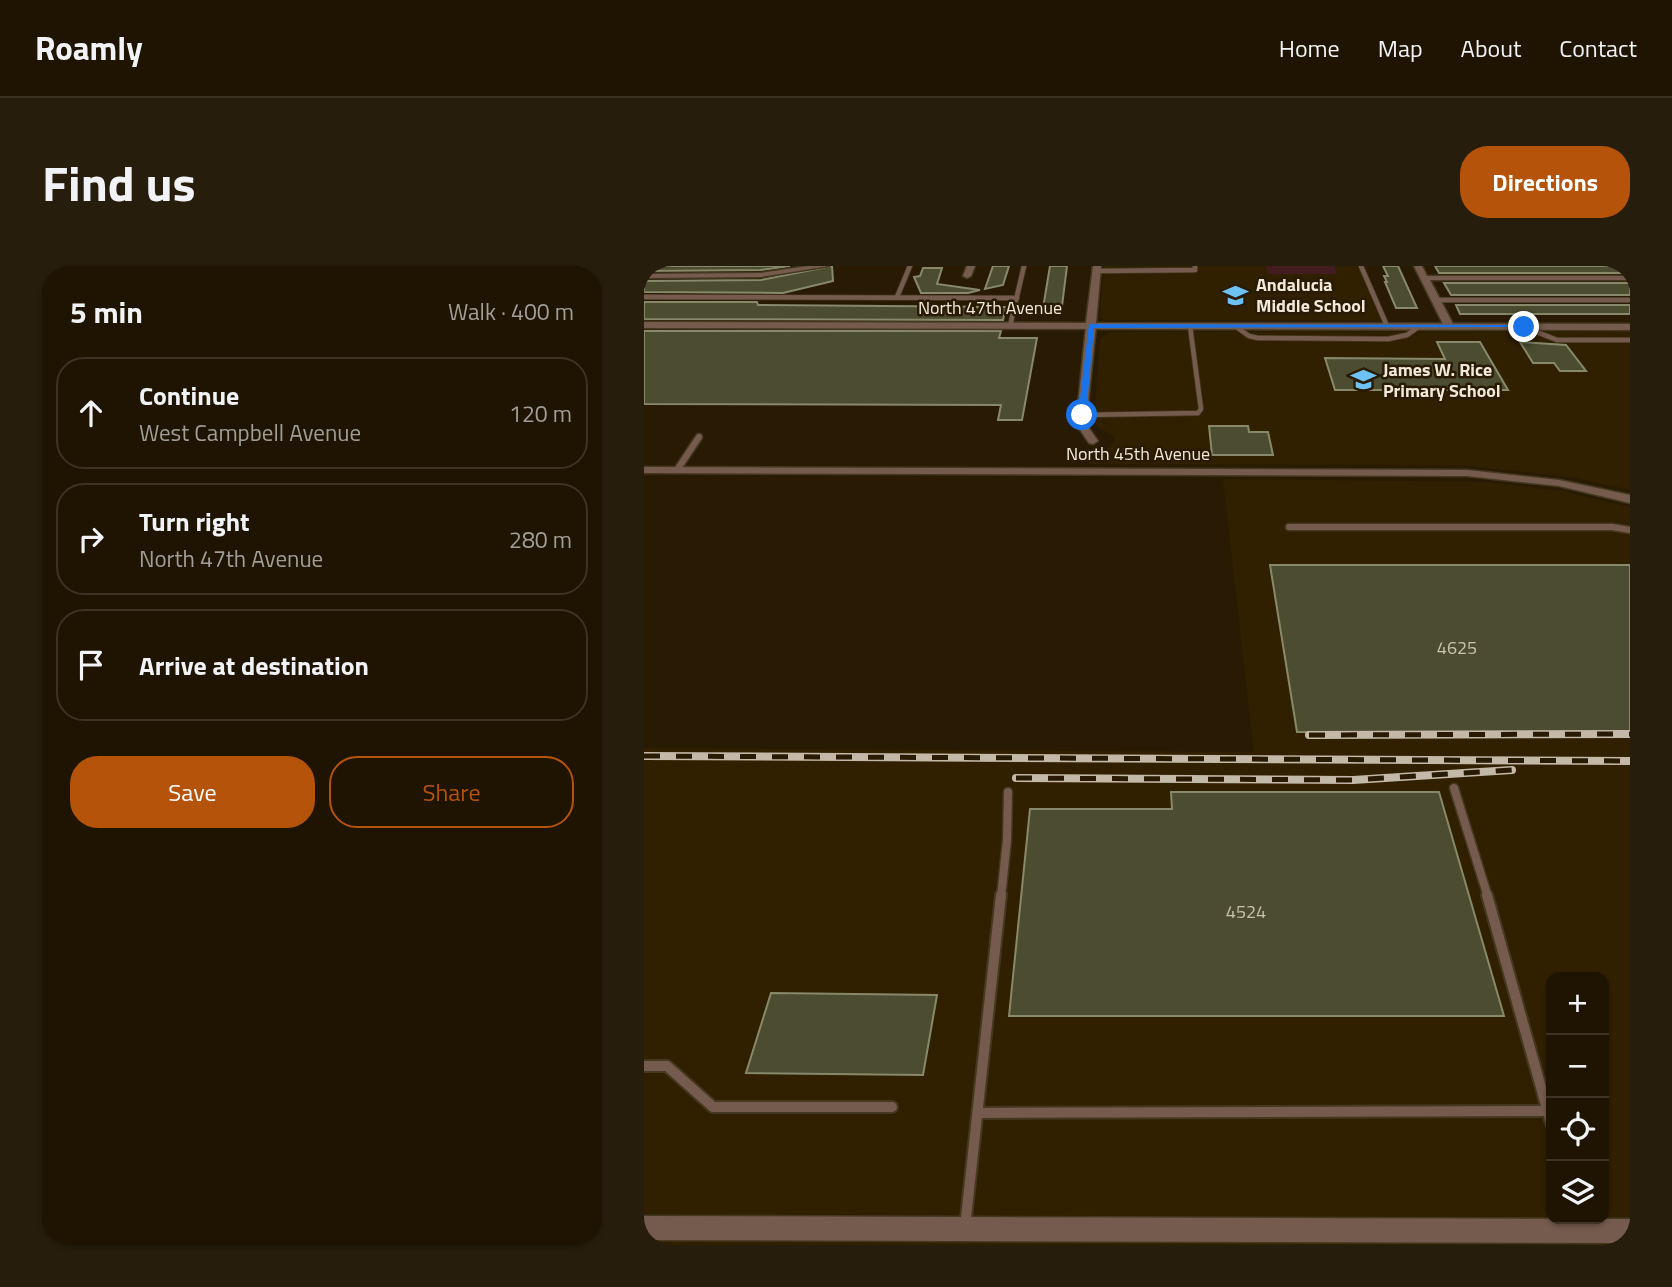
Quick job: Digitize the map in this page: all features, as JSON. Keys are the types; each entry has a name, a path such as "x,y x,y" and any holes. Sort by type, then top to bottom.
{"street":[{"path":"644,276 761,275 825,266"},
{"path":"967,276 971,266"},
{"path":"1418,266 1449,326"},
{"path":"1093,440 1084,432 1082,415 1096,268"},
{"path":"1424,278 1630,278"},
{"name":"North 47th Avenue","path":"644,325 1630,327"},
{"name":"North 45th Avenue","path":"644,470 1467,473 1559,483 1630,499"},
{"path":"644,1228 965,1230 1221,1238 1455,1238 1583,1225 1630,1231"}],"lane":[{"path":"897,297 911,266"},
{"path":"1010,326 1024,266"},
{"path":"1096,268 1195,270 1195,266"},
{"path":"1361,266 1387,326"},
{"path":"644,298 1017,298"},
{"path":"1436,300 1630,300"},
{"path":"1082,415 1198,413 1201,410 1191,326"},
{"path":"1235,326 1249,336 1258,338 1382,339 1411,335 1420,326"},
{"path":"1524,327 1561,340 1630,340"},
{"path":"677,470 699,437"},
{"path":"1289,527 1600,527 1630,530"},
{"path":"1454,788 1494,916 1546,1104"},
{"path":"965,1230 1007,840 1008,792"},
{"path":"644,1066 667,1066 713,1107 892,1107"},
{"path":"978,1112 1546,1111"}],"shaded area":[{"name":"Andalucia Middle School","path":"1104,266 1358,266 1381,321 1105,320 1100,317"},
{"path":"1266,266 1334,266 1337,274 1268,274"},
{"name":"James W. Rice Primary School","path":"1111,332 1630,332 1630,490 1572,477 1460,465 1090,464 1090,451 1108,448 1115,441 1113,435 1099,428 1094,421 1100,338"},
{"path":"1223,479 1487,482 1561,491 1630,507 1630,1245 644,1245 644,748 1254,752"}],"building":[{"path":"644,266 790,266 761,270 644,271"},
{"path":"832,266 833,281 783,293 644,292 644,281 761,280"},
{"path":"993,266 1009,266 1003,285 985,289"},
{"path":"1050,266 1067,266 1061,314 1042,314"},
{"path":"1383,266 1398,266 1417,308 1396,308 1385,282 1384,276 1388,276"},
{"path":"1435,266 1630,266 1630,273 1439,273"},
{"path":"923,268 942,268 937,284 980,290 968,293 921,293 914,277 920,276"},
{"path":"1444,283 1630,283 1630,295 1451,295"},
{"path":"644,302 1006,307 1003,320 644,319"},
{"path":"1456,305 1630,305 1630,314 1460,314"},
{"path":"644,331 1001,331 999,338 1037,338 1022,420 998,420 1001,405 644,404"},
{"path":"1437,342 1480,342 1508,390 1335,390 1325,358 1445,359"},
{"path":"1520,342 1566,345 1586,371 1560,371 1554,363 1533,363"},
{"path":"1209,426 1248,426 1249,432 1268,432 1273,455 1212,455"},
{"path":"1270,565 1630,565 1630,732 1297,732"},
{"path":"1171,792 1439,792 1504,1016 1009,1016 1030,809 1172,809"},
{"path":"771,993 937,995 923,1075 746,1073"}],"railway":[{"path":"1309,735 1630,734"},
{"path":"644,756 1630,761"},
{"path":"1016,778 1353,780 1512,770"}],"place":[{"name":"Andalucia Middle School","path":"1236,295"},
{"name":"James W. Rice Primary School","path":"1363,380"}],"route":[{"path":"1082,415 1091,326 1524,327"}]}
